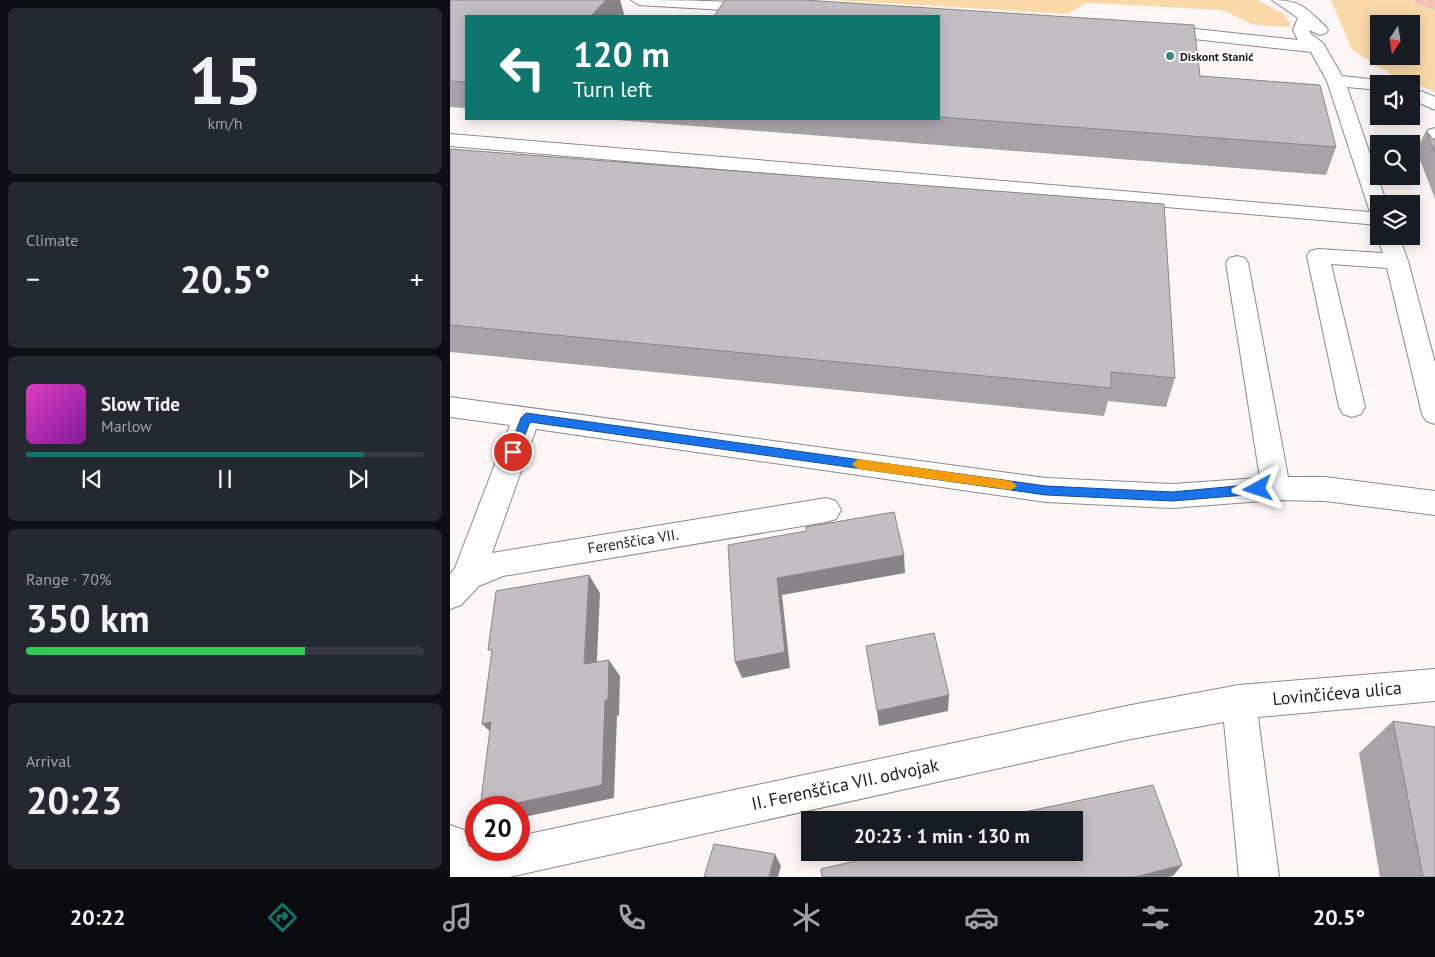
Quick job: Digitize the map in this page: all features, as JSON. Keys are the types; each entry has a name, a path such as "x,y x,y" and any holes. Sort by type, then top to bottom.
{"main road":[{"path":"1422,0 1435,4"}],"street":[{"path":"639,0 777,8"},
{"path":"1280,0 1299,11 1305,19 1321,31 1322,39 1317,48"},
{"path":"1140,28 1201,32 1269,43 1317,48"},
{"path":"1317,48 1336,81 1374,195"},
{"path":"1336,81 1370,85"},
{"path":"1420,96 1435,104"},
{"path":"1431,153 1429,146 1435,134"},
{"path":"450,140 1370,218"},
{"path":"1391,245 1397,261 1435,414"},
{"path":"1352,407 1318,256 1397,261"},
{"path":"1237,263 1276,488"},
{"path":"1411,320 1435,321"},
{"path":"450,407 1046,490 1172,496 1276,488 1325,489 1435,503"},
{"path":"459,586 526,418"},
{"name":"Ferenščica VII.","path":"459,586 500,563 826,510"},
{"name":"Lovinčićeva ulica","path":"1239,702 1435,685"},
{"path":"1239,702 1259,877"},
{"name":"II. Ferenščica VII. odvojak","path":"451,864 1131,722 1239,702"}],"shaded area":[{"path":"831,0 1257,0 1282,13 1290,22 1289,27 1254,25 1222,10 1087,3 1067,14"},
{"path":"1331,0 1410,0 1435,8 1435,93 1420,86 1420,75 1392,75 1376,65 1420,65 1420,15 1370,15 1370,61 1352,50"}],"building":[{"path":"450,0 606,0 592,15 465,15 465,82 450,81"},
{"path":"725,0 804,0 1194,25 1200,76 1320,85 1336,147 940,117 940,15 715,15"},
{"path":"1427,132 1435,139 1435,153"},
{"path":"450,149 1164,204 1175,378 1111,372 1111,388 450,325"},
{"path":"894,512 904,555 777,578 785,652 735,662 728,545 806,531 806,527"},
{"path":"589,575 584,664 609,660 608,700 605,700 602,785 530,800 530,796 482,796 491,722 482,724 492,650 488,650 496,591"},
{"path":"934,633 949,695 877,711 866,646"},
{"path":"1393,721 1435,727 1435,877 1423,877"},
{"path":"1153,785 1182,865 1135,877 822,877 821,869 855,861 1083,861 1083,811 1029,811"},
{"path":"714,844 775,854 769,877 704,877"}],"slow traffic":[{"path":"858,464 1011,486"}],"place":[{"name":"Diskont Stanić","path":"1170,56"}],"route":[{"path":"513,452 526,418 1046,490 1110,495 1172,496 1258,489"}]}
